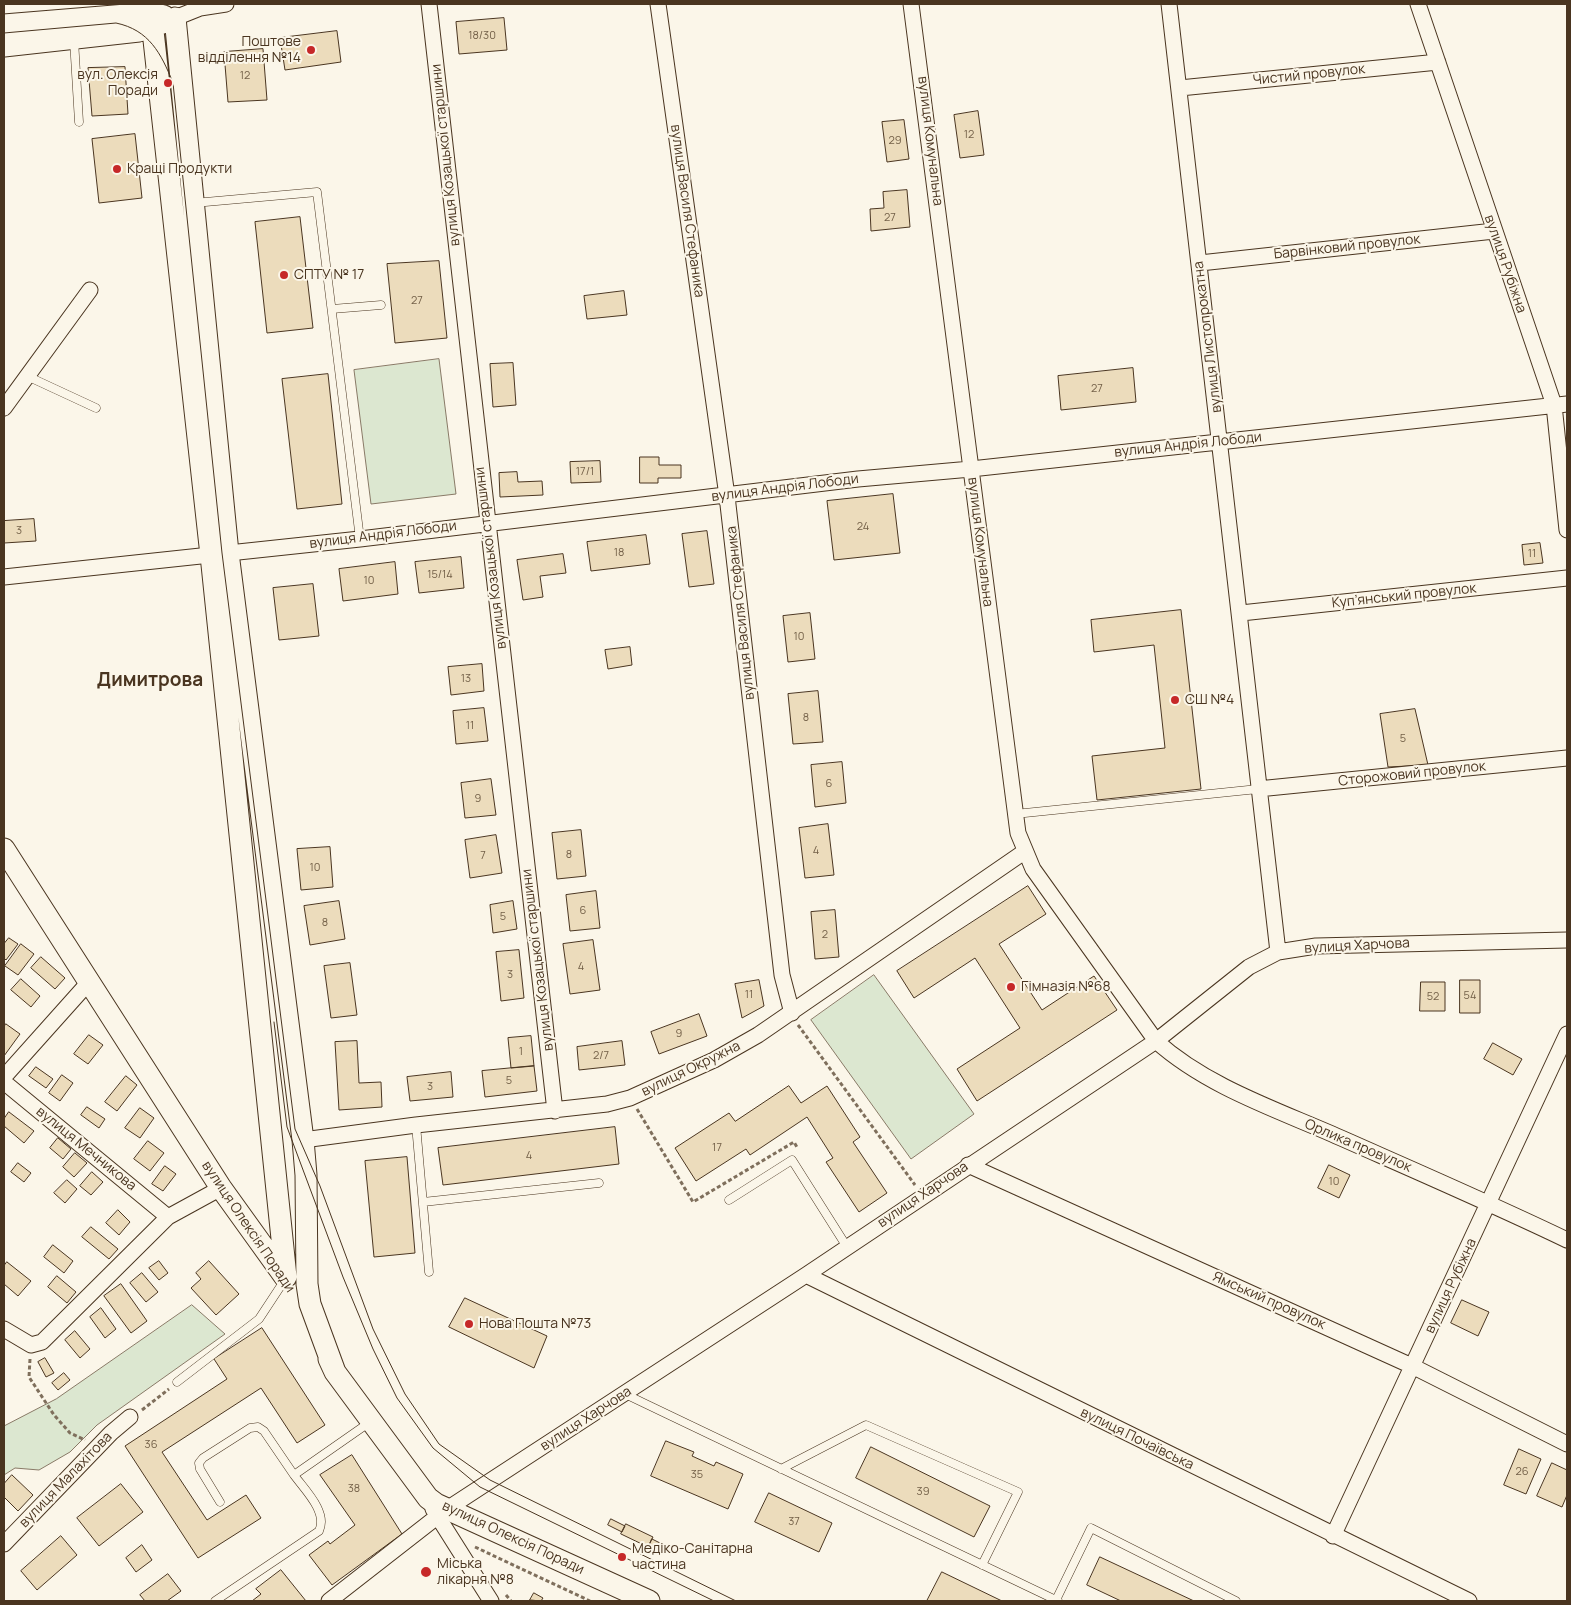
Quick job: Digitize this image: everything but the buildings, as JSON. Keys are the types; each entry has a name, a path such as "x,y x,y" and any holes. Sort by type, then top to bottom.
{"main road":[{"path":"4,46 73,29 174,18 193,203 219,554 286,1277"},
{"path":"152,20 219,554 303,1140 306,1175 307,1284 310,1304 335,1372"},
{"path":"4,24 73,29"},
{"name":"вулиця Олексія Поради","path":"4,849 222,1188 286,1277 335,1372 428,1498 442,1513 649,1601"}],"street":[{"path":"174,18 200,8 226,4"},
{"name":"вулиця Козацької старшини","path":"429,4 555,1111"},
{"name":"вулиця Василя Стефаника","path":"658,4 727,496 782,975 792,1013"},
{"name":"вулиця Комунальна","path":"911,4 1018,833 1024,852 1033,869 1156,1041"},
{"name":"вулиця Листопрокатна","path":"1169,4 1221,441 1258,790 1278,952"},
{"name":"вулиця Рубіжна","path":"1418,4 1494,231 1561,405 1567,530"},
{"name":"Чистий провулок","path":"1180,88 1438,62"},
{"name":"Барвінковий провулок","path":"1200,263 1494,231"},
{"path":"4,408 8,391 27,376 90,290"},
{"name":"вулиця Андрія Лободи","path":"4,578 360,539 858,479 971,469 1561,405"},
{"name":"Куп’янський провулок","path":"1240,613 1567,578"},
{"name":"Сторожовий провулок","path":"1258,790 1567,758"},
{"name":"вулиця Окружна","path":"303,1140 416,1125 555,1111 607,1104 630,1098 714,1060 792,1013 1024,852"},
{"name":"вулиця Харчова","path":"329,1601 442,1513 806,1275 1156,1041 1249,967 1278,952 1316,946 1567,940"},
{"path":"4,1077 89,982"},
{"name":"вулиця Рубіжна","path":"1333,1536 1564,1050 1567,1034"},
{"name":"Орлика провулок","path":"1156,1041 1189,1067 1262,1104 1490,1203 1567,1240"},
{"name":"вулиця Мечникова","path":"4,1082 168,1217"},
{"name":"Ямський провулок","path":"968,1165 1414,1367 1567,1444"},
{"path":"4,1329 31,1345 42,1342 168,1217 222,1188"},
{"name":"вулиця Почаївська","path":"806,1275 1333,1536 1470,1601"},
{"name":"вулиця Малахітова","path":"4,1544 102,1442 130,1417"},
{"path":"442,1513 490,1601"}],"lane":[{"path":"73,29 79,122"},
{"path":"193,203 317,192 360,539"},
{"path":"332,309 381,305"},
{"path":"27,376 96,408"},
{"path":"1016,814 1258,790"},
{"path":"416,1125 429,1272"},
{"path":"729,1200 792,1160 847,1247"},
{"path":"423,1202 599,1183"},
{"path":"177,1382 259,1319 286,1277"},
{"path":"625,1394 1057,1601 1091,1528 1236,1601"},
{"path":"294,1475 371,1422"},
{"path":"781,1469 866,1425 1018,1492 982,1565"},
{"path":"215,1601 319,1531 323,1522 321,1514 264,1431 258,1427 250,1428 203,1458 199,1463 200,1470 220,1502"}],"path":[{"path":"792,1013 802,1032 923,1196"},
{"path":"630,1098 693,1202 794,1142 799,1150"},
{"path":"31,1345 29,1377 54,1415 70,1433 90,1443 102,1442"},
{"path":"144,1408 177,1382"},
{"path":"470,1544 590,1601"},
{"path":"505,1594 511,1601"}],"green space":[{"path":"439,359 456,494 371,504 354,370"},
{"path":"874,975 974,1114 911,1159 811,1020"},
{"path":"192,1305 225,1334 97,1425 70,1452 39,1470 15,1468 4,1475 4,1426 56,1399"}],"tram line":[{"path":"4,33 116,23 127,26 137,31 152,44 164,62 173,83 222,553 295,1129 320,1186 373,1329 405,1394 439,1444 490,1480 736,1601"},
{"path":"274,1022 287,1127 343,1277 373,1349 397,1398 433,1448 480,1487 714,1601"}],"place":[{"name":"Поштове відділення №14","path":"311,50"},
{"name":"вул. Олексія Поради","path":"168,83"},
{"name":"Кращі Продукти","path":"117,169"},
{"name":"СПТУ № 17","path":"284,275"},
{"name":"СШ №4","path":"1175,700"},
{"name":"Гімназія №68","path":"1011,987"},
{"name":"Нова Пошта №73","path":"469,1324"},
{"name":"Медіко-Санітарна частина","path":"622,1557"},
{"name":"Міська лікарня №8","path":"426,1572"}],"district":[{"name":"Димитрова","path":"150,681"}]}
